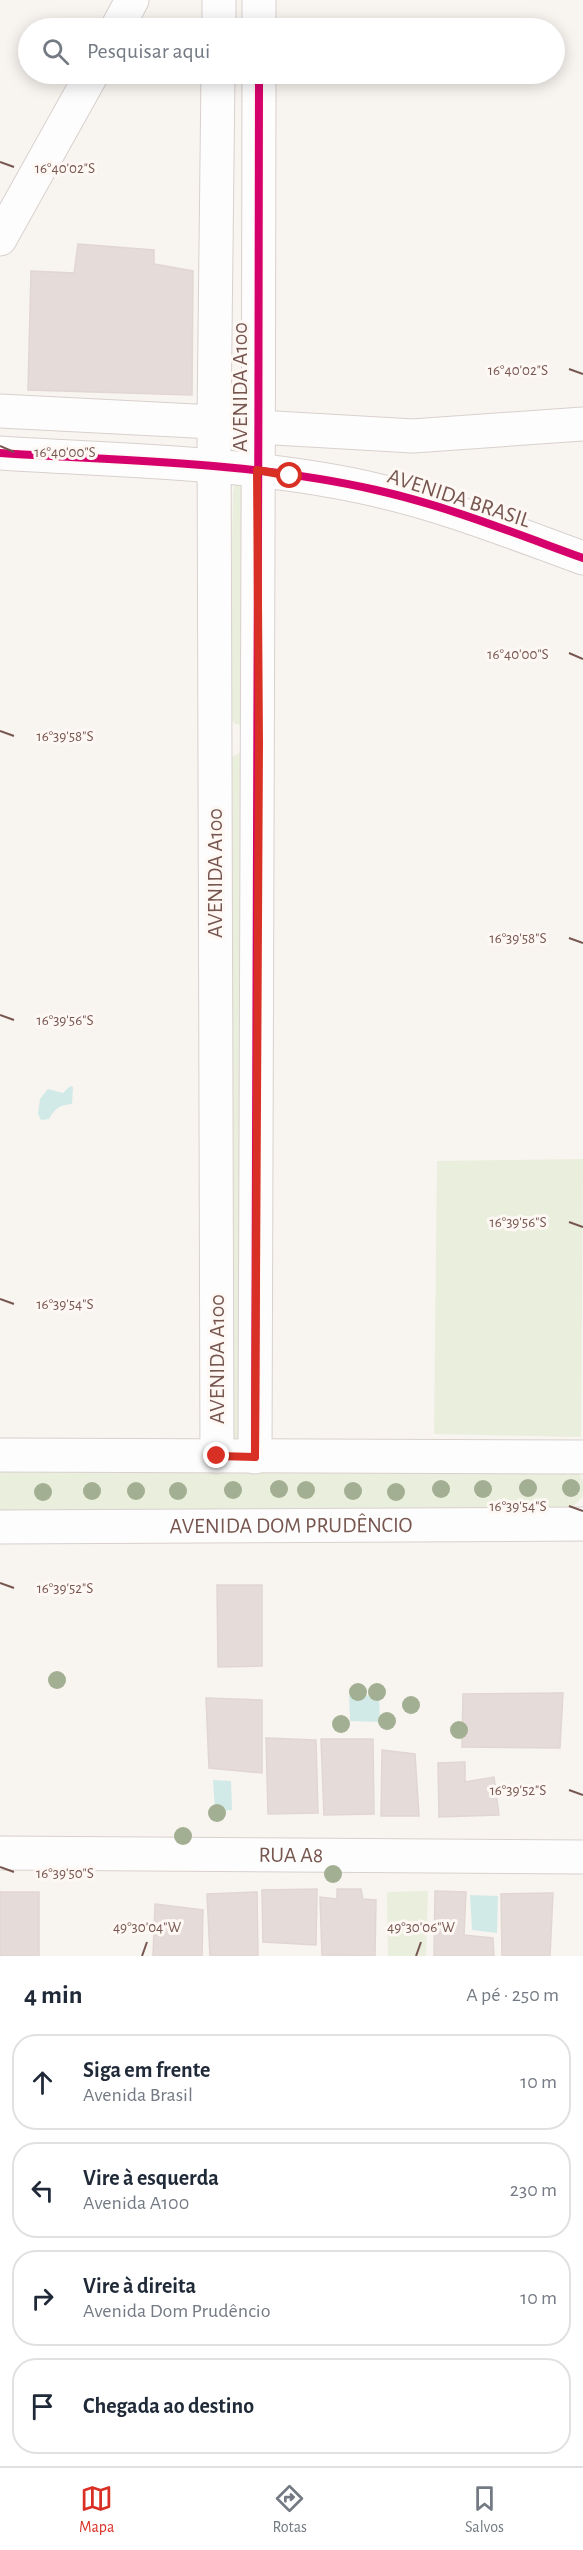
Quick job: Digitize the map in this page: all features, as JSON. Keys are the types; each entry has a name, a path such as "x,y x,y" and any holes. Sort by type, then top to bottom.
{"street":[{"path":"122,18 132,0"},
{"path":"219,0 219,18"},
{"path":"259,0 259,18"},
{"path":"0,239 10,202 86,84"},
{"name":"AVENIDA A100","path":"217,1456 214,422 218,84"},
{"name":"AVENIDA A100","path":"255,1457 259,743 257,470 259,84"},
{"name":"AVENIDA BRASIL","path":"0,411 214,422 258,427 413,436 583,424"},
{"name":"AVENIDA BRASIL","path":"0,453 257,470 374,489 447,508 583,558"},
{"path":"214,745 259,743"},
{"path":"0,1455 583,1457"},
{"name":"AVENIDA DOM PRUDÊNCIO","path":"0,1527 583,1524"},
{"name":"RUA A8","path":"0,1853 583,1857"}],"green space":[{"path":"245,481 247,721 241,725 235,724 229,715 233,493 235,482"},
{"path":"240,753 247,757 243,1439 233,1439 230,758"},
{"path":"583,1159 581,1437 434,1434 437,1161"},
{"path":"0,1471 578,1472 583,1480 583,1496 572,1508 0,1511"},
{"path":"428,1891 426,1956 388,1956 387,1892"}],"water":[{"path":"70,1086 73,1087 72,1104 61,1106 49,1119 41,1120 38,1114 40,1099 48,1089 63,1093"},
{"path":"379,1695 380,1722 350,1721 349,1696"},
{"path":"213,1780 231,1781 232,1810 215,1811"},
{"path":"470,1895 498,1896 497,1933 472,1930"}],"building":[{"path":"78,244 154,250 154,264 193,271 192,395 28,390 31,271 74,273"},
{"path":"217,1585 262,1585 262,1666 218,1667"},
{"path":"563,1693 560,1748 462,1747 463,1694"},
{"path":"206,1698 262,1700 262,1773 209,1768"},
{"path":"266,1738 316,1740 318,1813 268,1814"},
{"path":"321,1739 373,1739 374,1814 324,1815"},
{"path":"382,1750 415,1754 419,1816 381,1816"},
{"path":"465,1762 465,1782 494,1777 499,1815 439,1817 438,1763"},
{"path":"317,1889 316,1945 263,1942 262,1890"},
{"path":"337,1889 361,1889 363,1899 376,1900 375,1956 322,1955 320,1897 337,1899"},
{"path":"435,1891 466,1892 464,1935 493,1938 494,1956 434,1956"},
{"path":"0,1892 39,1892 39,1956 0,1956"},
{"path":"257,1892 258,1956 210,1956 207,1894"},
{"path":"553,1893 550,1956 502,1956 501,1894"},
{"path":"155,1904 203,1910 202,1956 153,1956"}],"cycle path":[{"path":"255,1457 259,84"},
{"path":"0,453 189,464 330,481 429,504 583,558"}],"route":[{"path":"217,1456 255,1457 259,743 257,470 290,476"}]}
